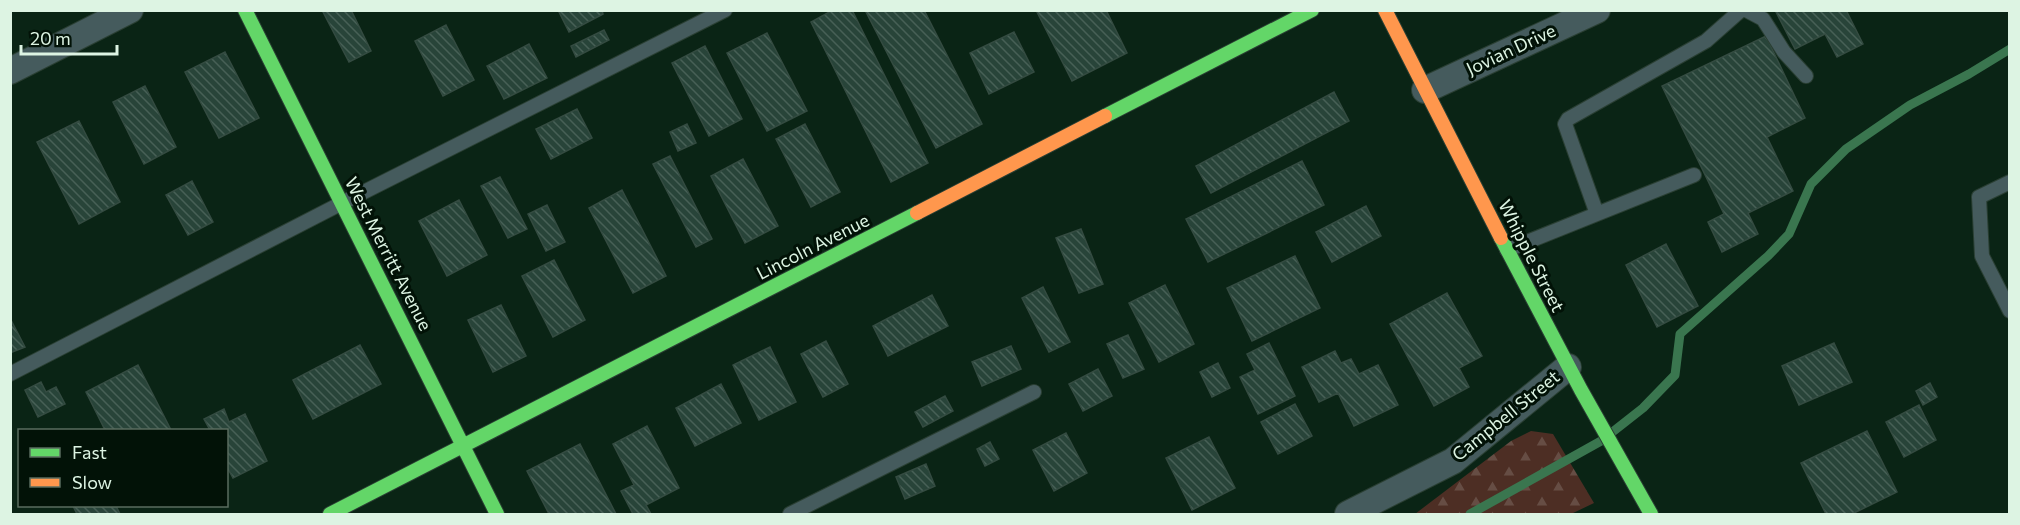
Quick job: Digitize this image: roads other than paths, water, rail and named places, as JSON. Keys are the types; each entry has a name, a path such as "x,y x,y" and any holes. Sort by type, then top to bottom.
{"street":[{"path":"10,71 130,10"},
{"name":"West Merritt Avenue","path":"245,10 497,514"},
{"name":"Lincoln Avenue","path":"330,514 1312,10"},
{"name":"Whipple Street","path":"1385,10 1568,367 1651,514"},
{"name":"Jovian Drive","path":"1425,90 1597,10"},
{"name":"Campbell Street","path":"1348,514 1453,461 1568,367"}],"lane":[{"path":"10,374 725,10"},
{"path":"1597,214 1565,124 1568,119 1706,41 1741,10"},
{"path":"1746,10 1763,19 1784,52 1806,76"},
{"path":"1508,250 1694,175"},
{"path":"2010,182 1979,196 1982,256 2010,311"},
{"path":"790,514 1034,392"}],"waterway":[{"path":"1470,514 1601,441 1643,408 1675,375 1680,334 1768,256 1789,234 1811,184 1846,149 1910,105 2010,49"}]}
